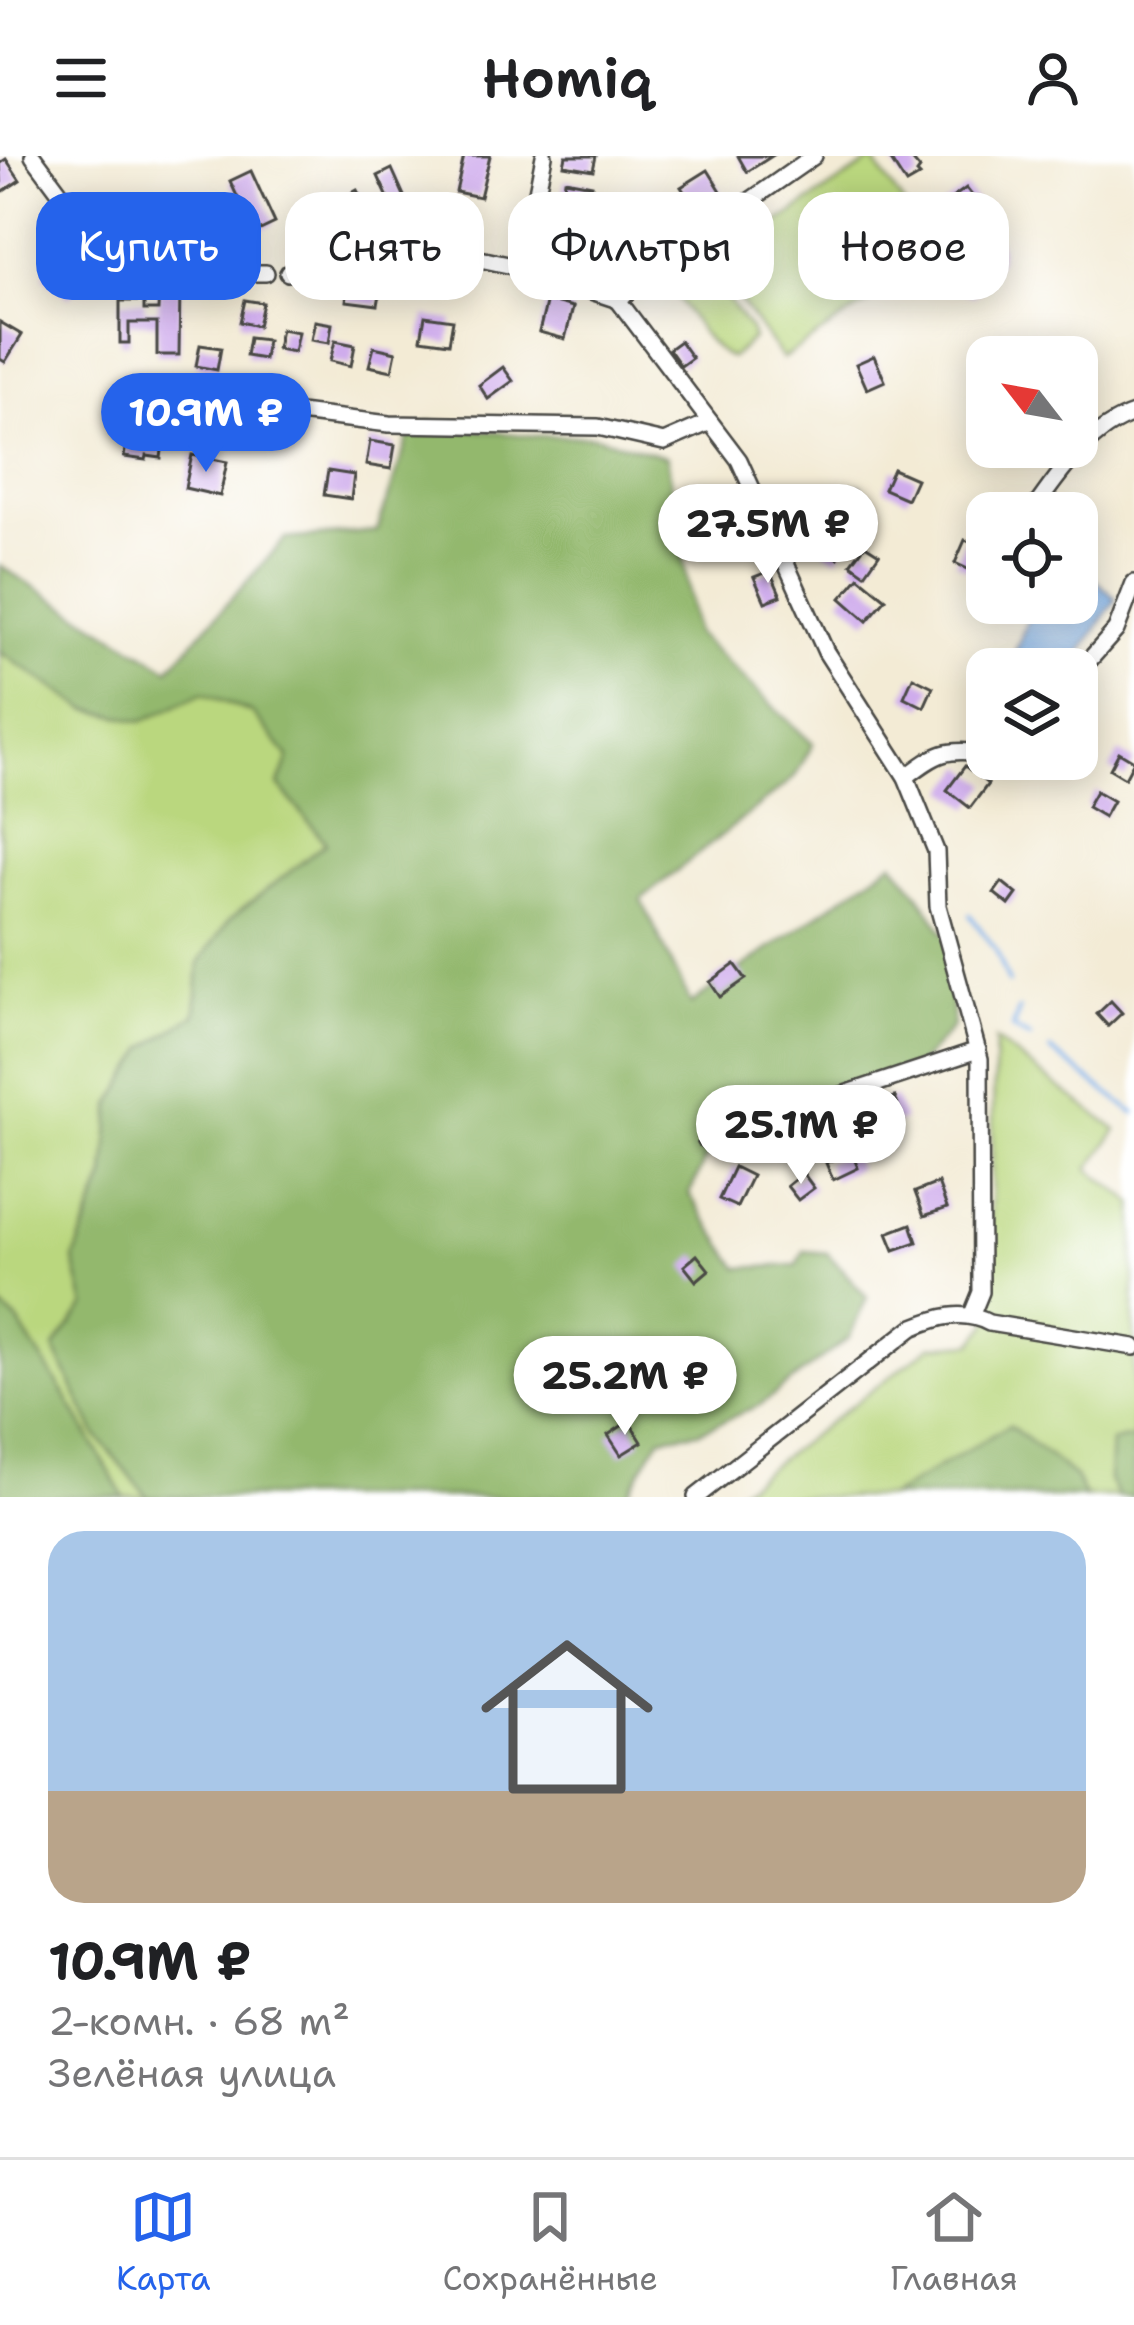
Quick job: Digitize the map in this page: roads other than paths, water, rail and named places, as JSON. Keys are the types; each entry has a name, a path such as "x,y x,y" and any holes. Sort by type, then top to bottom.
{"street":[{"path":"33,156 79,218 130,273 266,273"},
{"path":"537,192 544,156"},
{"path":"762,192 814,156"},
{"path":"618,300 739,460 826,652 906,777 936,851 938,906 978,1050 981,1292 972,1314"},
{"path":"193,400 389,424 598,427 664,442 710,422"},
{"path":"1046,492 1071,457 1134,414"},
{"path":"1098,650 1116,630 1134,583"},
{"path":"906,777 933,755 966,750"},
{"path":"706,1140 978,1050"},
{"path":"696,1497 912,1328 931,1320 972,1314 988,1323 1134,1347"}],"water":[{"path":"861,486 869,537 846,527 825,508 844,487"},
{"path":"1098,582 1116,599 1084,648 1017,648 1026,624 1098,624"}],"waterway":[{"path":"970,915 996,950 1009,983"},
{"path":"1019,1010 1013,1028 1030,1038"},
{"path":"1050,1050 1134,1113"}]}
